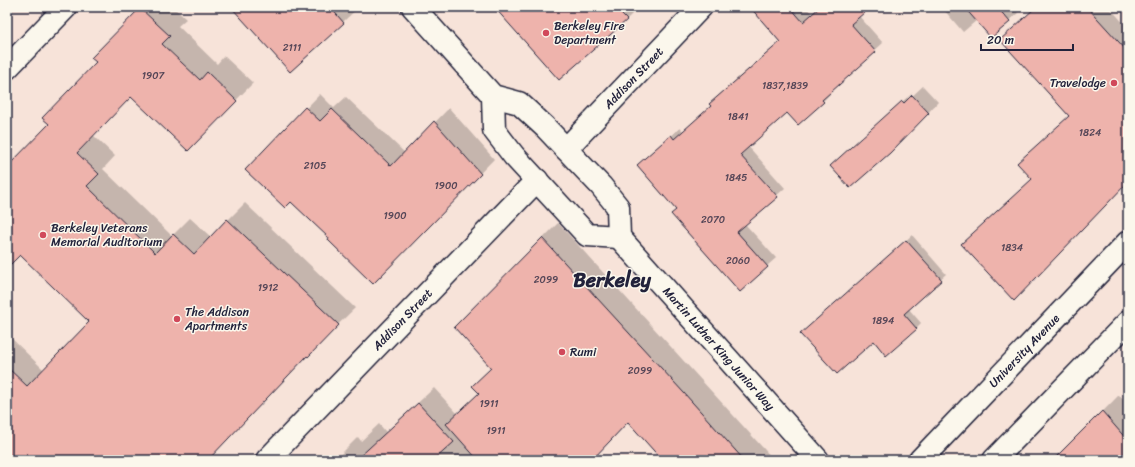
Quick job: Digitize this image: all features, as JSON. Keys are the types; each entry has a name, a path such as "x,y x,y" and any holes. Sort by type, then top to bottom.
{"street":[{"path":"7,68 66,7"},
{"path":"413,7 492,96 519,103 566,149 618,207 619,237 587,235 514,156 494,130 492,96"},
{"name":"Addison Street","path":"566,149 701,7"},
{"name":"Addison Street","path":"267,460 537,180"},
{"name":"Martin Luther King Junior Way","path":"619,237 818,460"},
{"name":"University Avenue","path":"920,460 1128,242"},
{"path":"994,460 1128,322"}],"building":[{"path":"231,7 330,7 344,23 290,72"},
{"path":"494,7 614,7 627,20 559,80"},
{"path":"750,7 790,7 803,22 820,7 871,7 851,24 876,52 822,100 824,102 798,125 787,113 740,155 778,197 737,232 768,267 740,292 671,214 676,210 637,165 671,135 674,139 711,106 709,104 780,42"},
{"path":"964,7 997,7 1010,22 991,38"},
{"path":"1036,7 1087,7 1128,52 1128,182 1014,301 961,244 1032,179 1017,163 1069,116 1000,40"},
{"path":"140,8 170,36 162,44 200,80 207,72 237,101 188,151 131,97 77,153 99,174 87,186 155,253 173,234 194,254 227,219 339,325 308,357 307,356 208,460 7,460 7,367 27,386 89,322 20,255 7,268 7,167 49,124 42,118 96,62 91,58"},
{"path":"912,95 929,113 890,153 850,188 830,166 902,101 904,103"},
{"path":"305,107 320,121 332,109 391,166 434,121 481,174 373,284 328,240 329,238 291,202 285,208 245,170"},
{"name":"Rumi","path":"542,238 744,460 662,460 628,422 592,460 478,460 446,424 479,393 472,386 491,368 454,327"},
{"path":"906,240 942,280 904,314 917,329 886,356 874,341 837,374 800,334"},
{"path":"418,403 454,442 434,460 356,460"},
{"path":"1102,411 1128,441 1128,460 1053,460"}],"place":[{"name":"Berkeley Fire Department","path":"546,33"},
{"name":"Travelodge","path":"1114,83"},
{"name":"Berkeley Veterans Memorial Auditorium","path":"43,235"},
{"name":"The Addison Apartments","path":"177,319"},
{"name":"Rumi","path":"562,352"}],"district":[{"name":"Berkeley","path":"612,280"}]}
